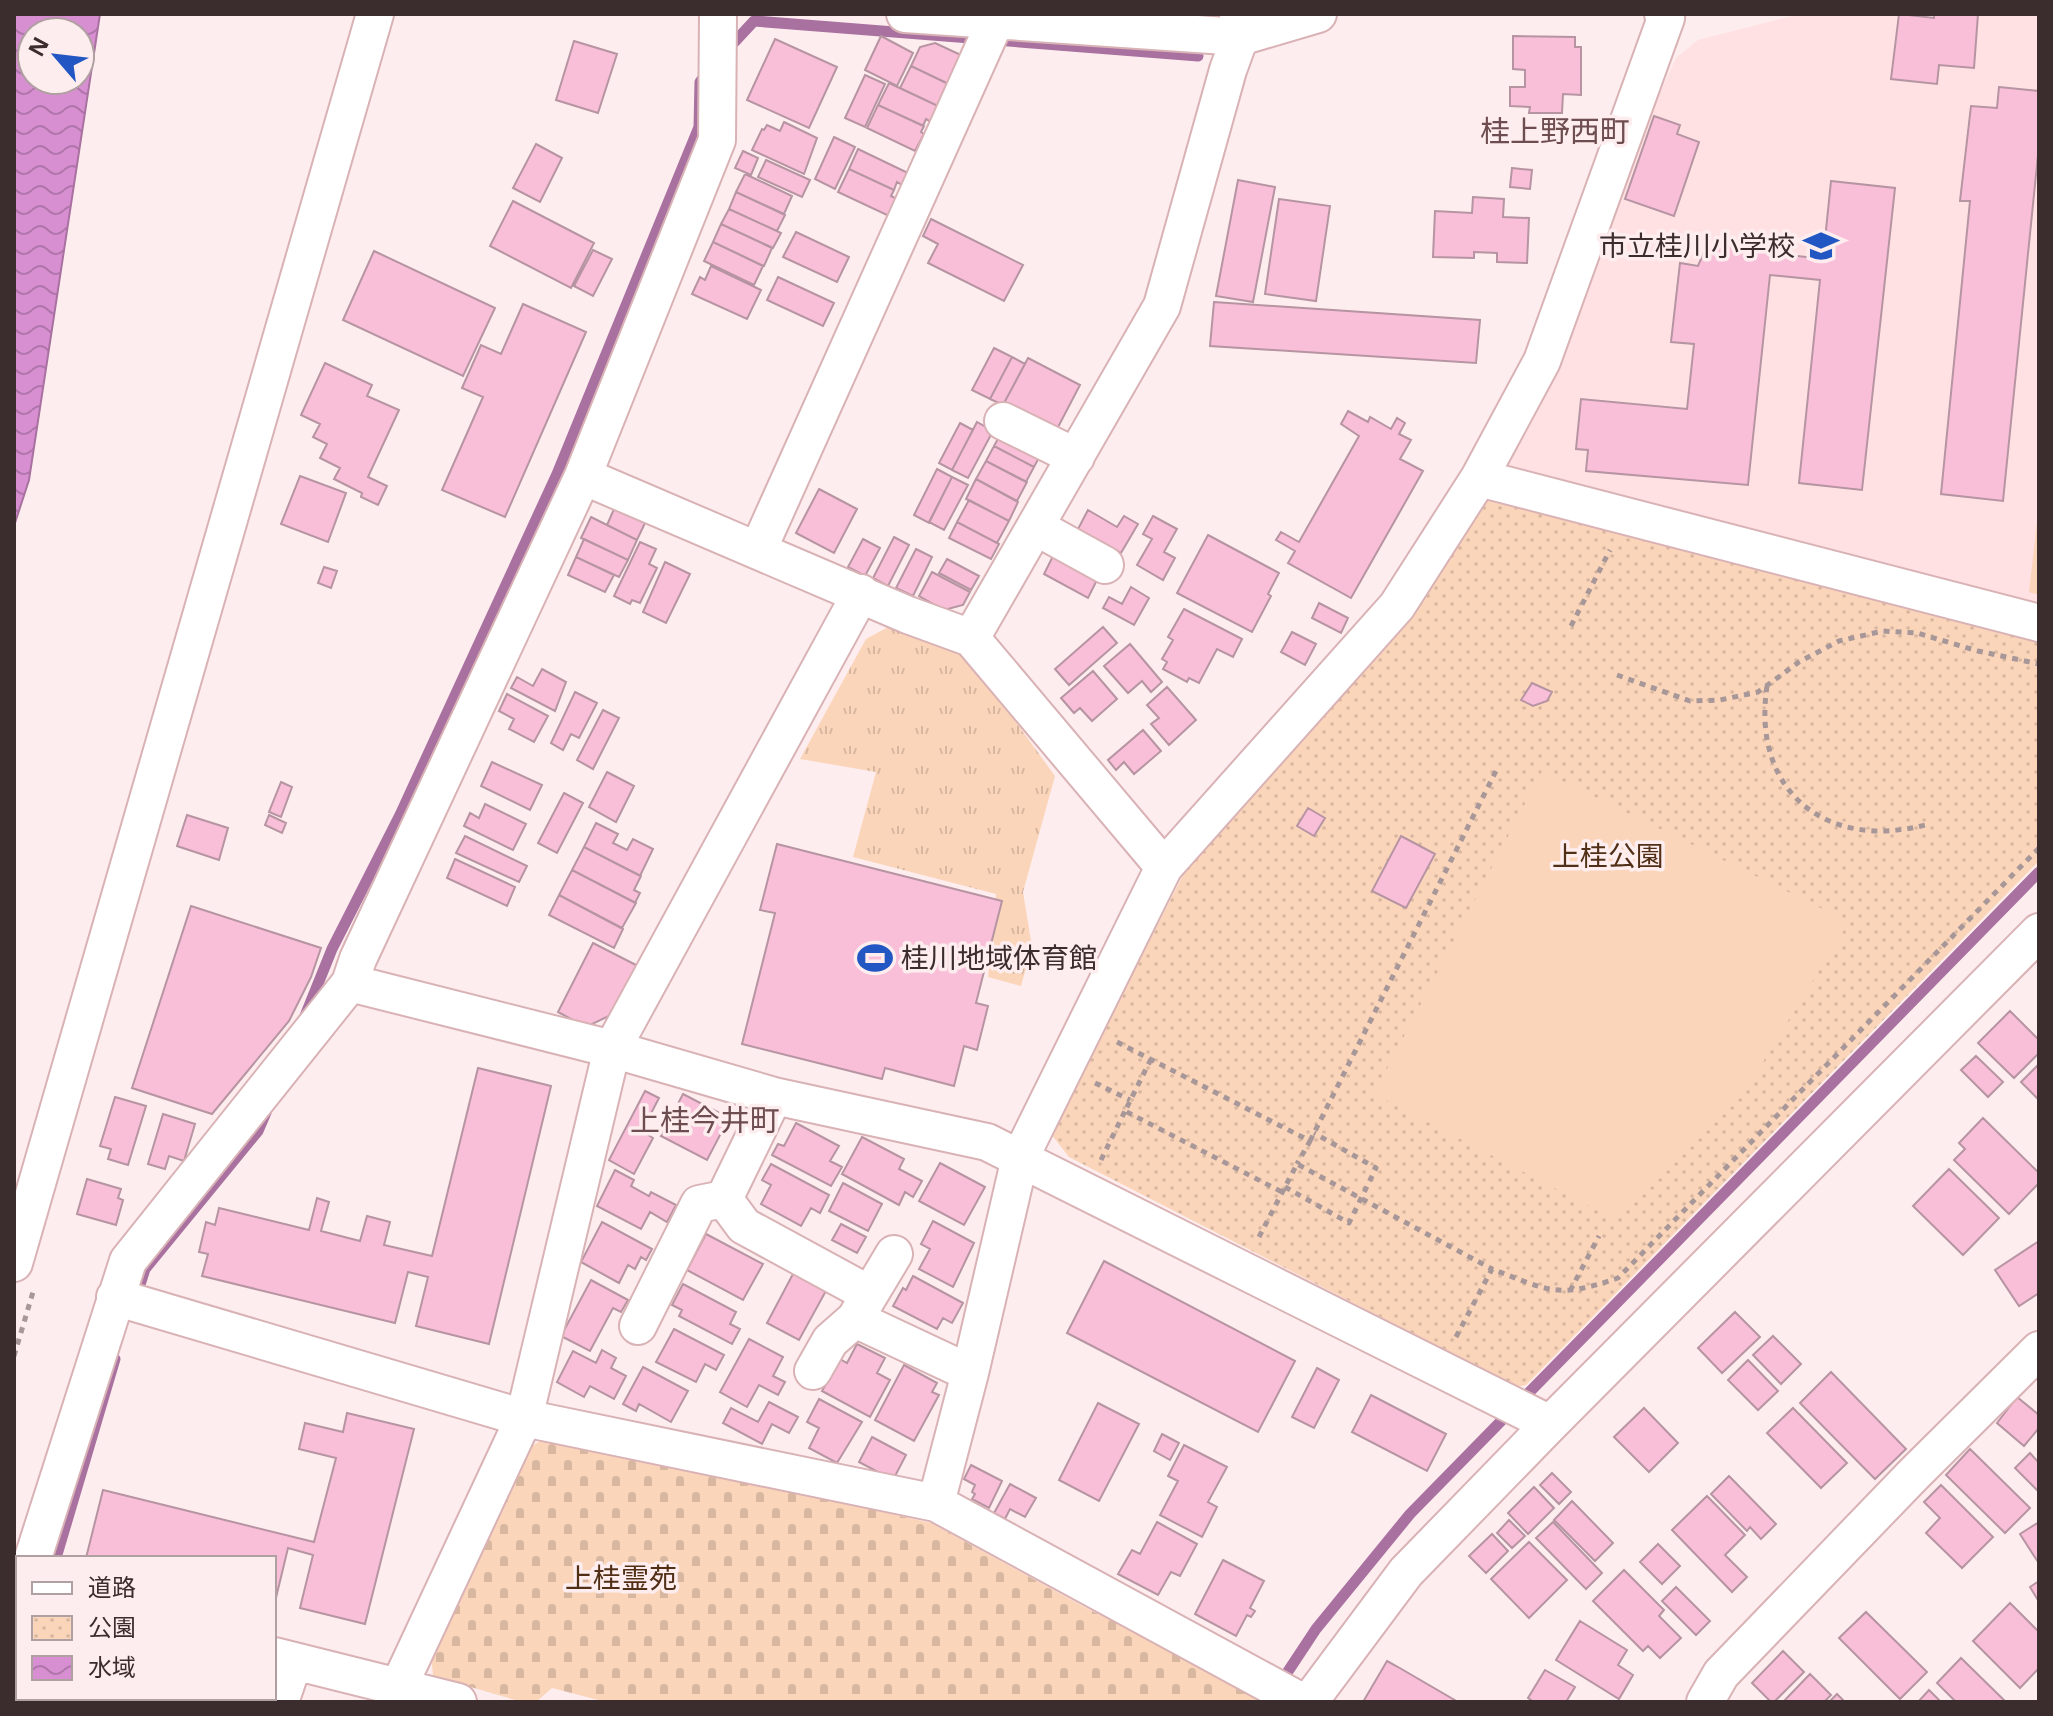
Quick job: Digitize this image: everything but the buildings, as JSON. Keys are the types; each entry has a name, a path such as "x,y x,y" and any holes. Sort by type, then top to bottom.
{"street":[{"path":"14,1263 375,14"},
{"path":"34,1556 128,1261 350,983 358,959 583,476 717,140 718,14"},
{"path":"905,14 1239,25 1318,14"},
{"path":"936,1503 1020,1158 1164,867 1397,606 1479,478 1542,361 1670,15"},
{"path":"758,550 994,18"},
{"path":"971,638 1162,306 1239,25"},
{"path":"1003,421 1076,457"},
{"path":"583,476 908,615 971,638 1164,867"},
{"path":"1479,478 2039,623"},
{"path":"1036,527 1105,565"},
{"path":"399,1686 524,1418 612,1049 861,593"},
{"path":"115,1297 524,1418 936,1503 1292,1696 1406,1572 1528,1413 2039,932"},
{"path":"350,983 612,1049 774,1096 987,1142 1528,1413"},
{"path":"724,1199 774,1096"},
{"path":"724,1199 744,1226 862,1306 970,1373"},
{"path":"638,1326 699,1204 724,1199"},
{"path":"813,1371 830,1341 862,1306 894,1254"},
{"path":"1705,1702 1721,1674 2039,1350"},
{"path":"280,1702 284,1658 458,1702"}],"path":[{"path":"1571,626 1625,516"},
{"path":"1617,675 1690,701 1720,700 1758,692 1799,662 1839,641 1883,631 1917,633 1978,651 2039,664"},
{"path":"1767,685 1767,750 1780,778 1799,801 1826,819 1851,829 1902,832 1929,824"},
{"path":"1241,1269 1310,1141 1498,767"},
{"path":"1297,1164 1492,1269 1547,1291 1569,1292 1618,1278 2039,848"},
{"path":"1086,1026 1310,1141"},
{"path":"1085,1190 1151,1059"},
{"path":"1125,1111 1349,1223 1376,1168 1314,1133"},
{"path":"1569,1292 1599,1236"},
{"path":"1439,1368 1492,1269"}],"shaded area":[{"name":"市立桂川小学校","path":"1800,14 2039,14 2039,612 1504,472 1555,375 1649,117 1676,58 1698,40"}],"green space":[{"name":"上桂公園","path":"1495,496 2039,639 2039,861 1526,1385 1517,1387 1069,1157 1051,1134 1184,873 1412,607 1470,510"},
{"path":"2039,504 2039,595 2029,592"},
{"path":"892,625 948,647 971,660 1055,776 1023,892 1032,947 1021,986 988,977 996,894 853,857 876,772 800,759 866,639"},
{"path":"1542,771 1849,922 1742,1096 1637,1201 1612,1218 1374,1094"},
{"name":"上桂霊苑","path":"550,1435 931,1523 1090,1610 1202,1663 1256,1699 1254,1702 606,1702 552,1688 536,1702 522,1702 433,1676 431,1652 527,1449"}],"water":[{"path":"14,14 100,14 96,40 96,16 16,16 16,96 88,96 29,480 14,526"}],"waterway":[{"path":"727,50 754,21 1198,56"},
{"path":"305,1016 332,949 400,815 557,474 699,127 700,82 703,78"},
{"path":"1279,1685 1316,1629 1410,1514 2039,872"},
{"path":"136,1297 145,1269 258,1131 267,1110"},
{"path":"57,1556 115,1359"},
{"path":"14,1647 16,1642"}],"place":[{"name":"市立桂川小学校","path":"1821,246"},
{"name":"桂川地域体育館","path":"875,958"}],"district":[{"name":"桂上野西町","path":"1555,132"},
{"name":"上桂今井町","path":"705,1121"}]}
